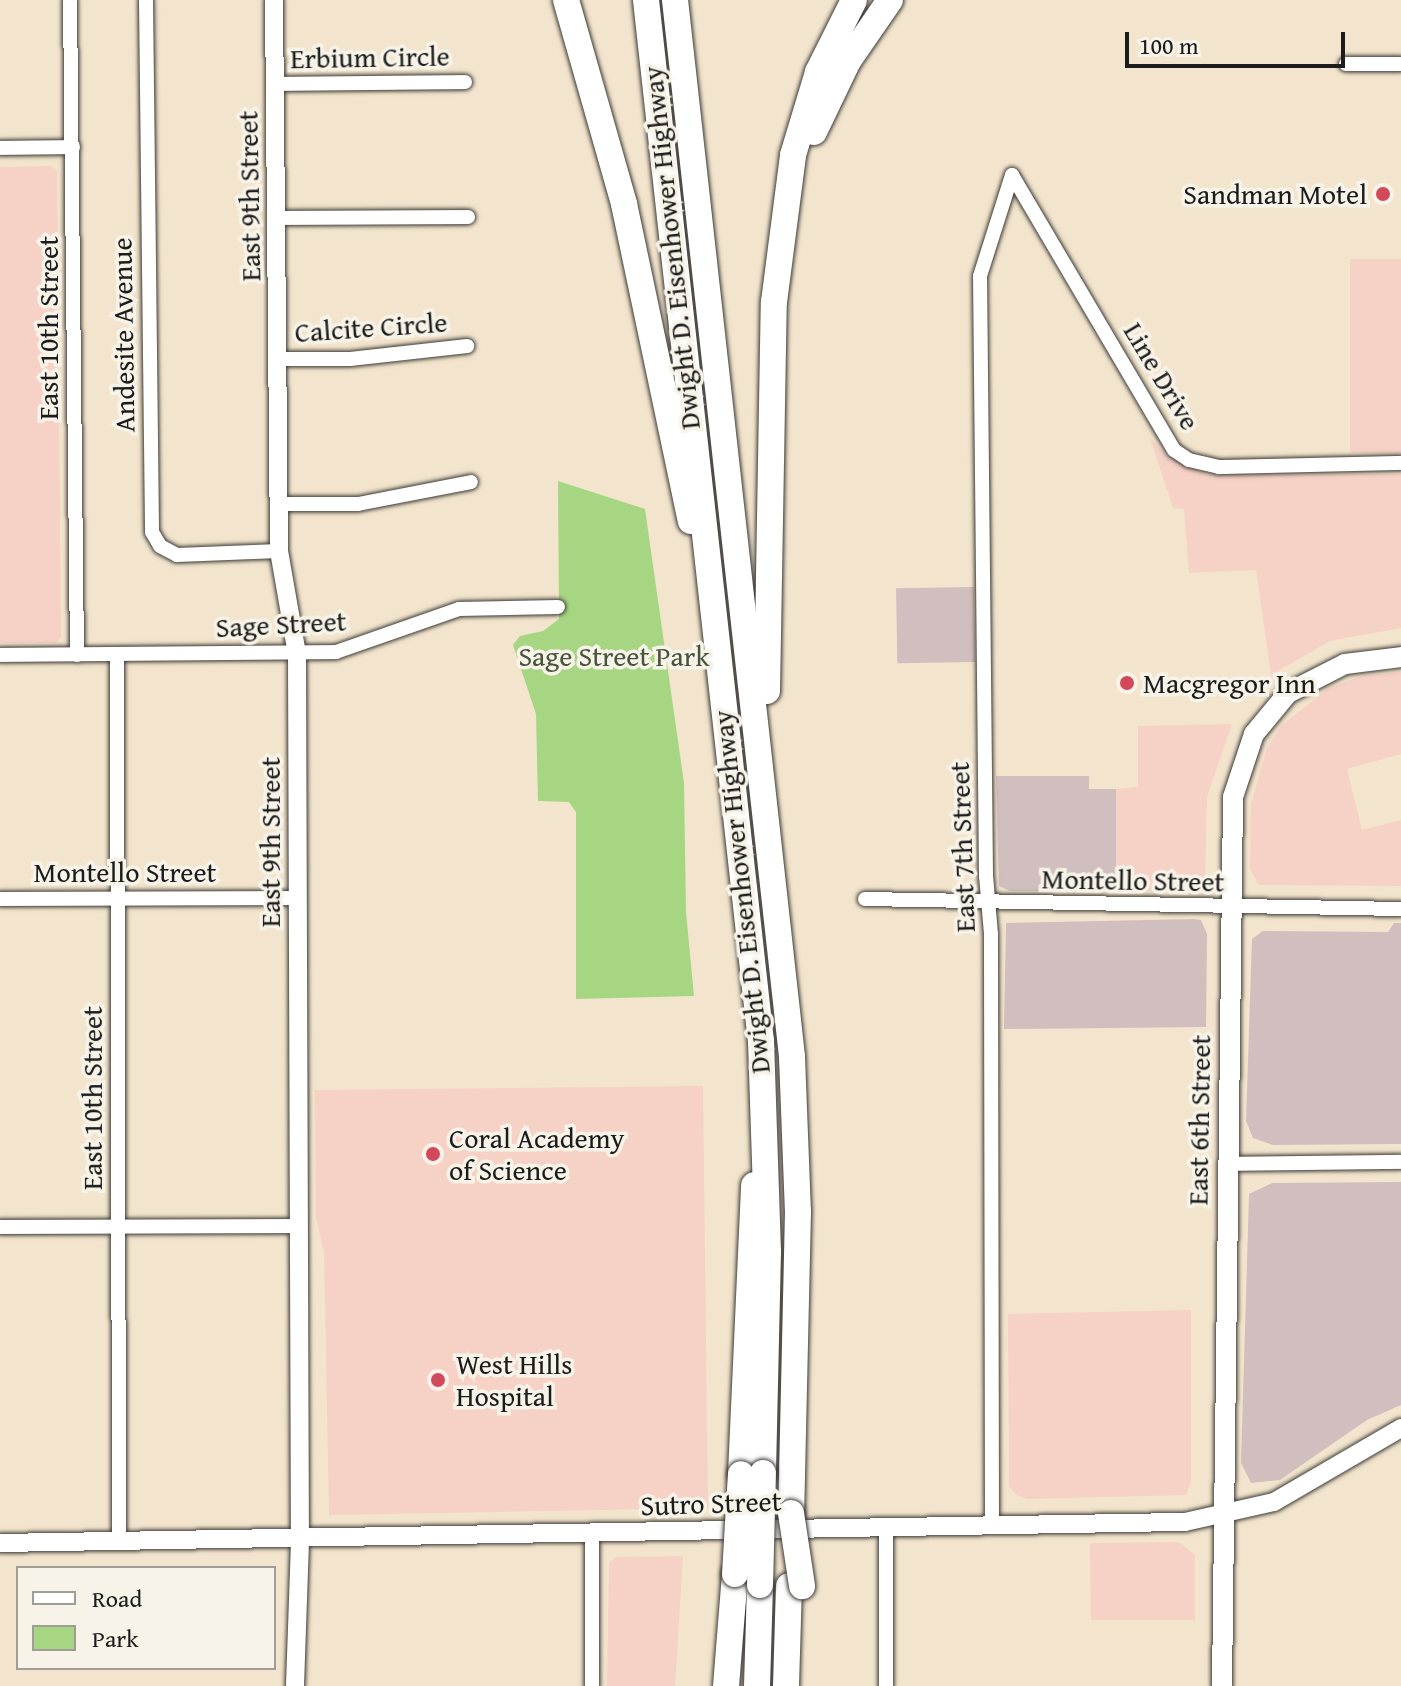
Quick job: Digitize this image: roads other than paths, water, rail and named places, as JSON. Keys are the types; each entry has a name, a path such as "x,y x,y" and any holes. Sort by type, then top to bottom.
{"highway":[{"path":"566,0 624,204 678,474 710,578"},
{"name":"Dwight D. Eisenhower Highway","path":"646,0 755,975 766,1127 752,1474 760,1585 757,1686"},
{"name":"Dwight D. Eisenhower Highway","path":"675,0 765,800 795,1124 791,1513 796,1586 786,1686"},
{"path":"765,800 773,321 793,155 818,72 854,0"},
{"path":"789,207 835,85 890,0"},
{"path":"726,1686 735,1574 752,1474"},
{"path":"796,1586 804,1686"}],"main road":[{"name":"East 6th Street","path":"1222,1686 1226,1164 1237,777 1265,718 1288,693 1326,670 1401,657"}],"street":[{"name":"East 10th Street","path":"70,0 77,655"},
{"name":"Andesite Avenue","path":"146,0 152,532 160,546 177,555 279,551"},
{"name":"East 9th Street","path":"274,0 279,551 297,654 300,1542 295,1686"},
{"path":"1346,64 1401,64"},
{"name":"Erbium Circle","path":"275,84 465,82"},
{"path":"0,148 73,147"},
{"name":"Line Drive","path":"1012,175 1174,450 1189,460 1219,467 1401,463"},
{"name":"East 7th Street","path":"992,1524 980,276 1012,175"},
{"path":"278,218 468,217"},
{"name":"Calcite Circle","path":"278,359 350,359 467,346"},
{"path":"280,504 358,504 471,482"},
{"name":"Sage Street","path":"0,655 297,654 364,646 459,609 558,607"},
{"name":"East 10th Street","path":"117,655 119,1542"},
{"name":"Montello Street","path":"0,899 298,898"},
{"name":"Montello Street","path":"865,899 1401,909"},
{"path":"1226,1164 1401,1162"},
{"path":"0,1227 299,1226"},
{"name":"Sutro Street","path":"0,1543 300,1542 1222,1518 1298,1491 1362,1447 1401,1428"},
{"path":"886,1525 886,1686"},
{"path":"592,1534 592,1686"}],"place":[{"name":"Sandman Motel","path":"1383,194"},
{"name":"Macgregor Inn","path":"1127,683"},
{"name":"Coral Academy of Science","path":"433,1154"},
{"name":"West Hills Hospital","path":"438,1380"}],"park label":[{"name":"Sage Street Park","path":"614,656"}]}
